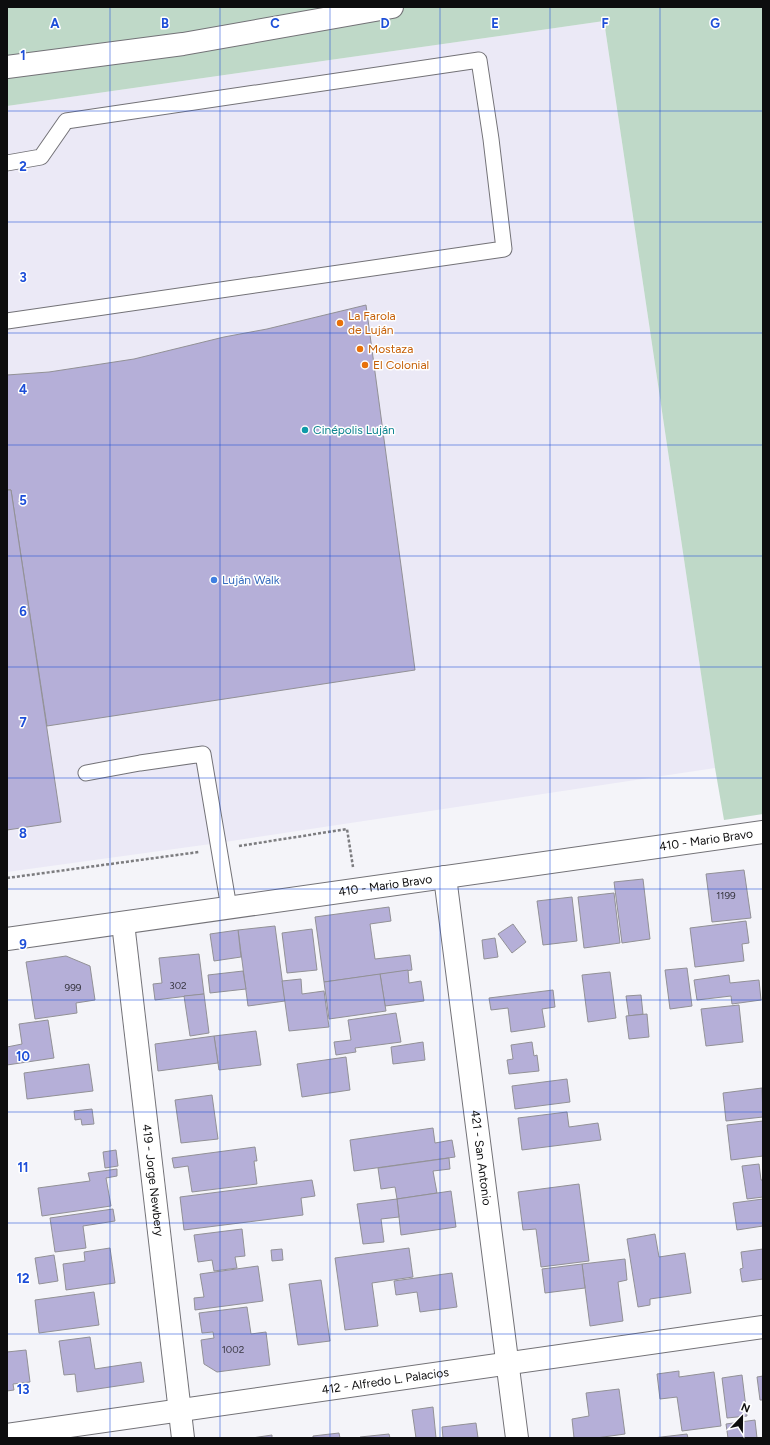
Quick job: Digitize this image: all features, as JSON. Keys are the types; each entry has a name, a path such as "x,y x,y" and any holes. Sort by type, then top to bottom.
{"street":[{"path":"7,67 183,44 392,7"},
{"name":"410 - Mario Bravo","path":"7,939 763,832"},
{"name":"421 - San Antonio","path":"445,878 517,1438"},
{"name":"419 - Jorge Newbery","path":"123,923 183,1438"},
{"name":"412 - Alfredo L. Palacios","path":"7,1435 763,1327"}],"lane":[{"path":"7,163 41,157 66,121 479,60 491,139 504,249 7,320"},
{"path":"86,773 140,763 203,754 229,908"}],"path":[{"path":"7,878 219,850 347,829 357,890"}],"shaded area":[{"path":"604,21 715,768 218,843 7,872 7,106"}],"green space":[{"path":"7,7 763,7 763,814 724,820 604,21 7,106"}],"building":[{"name":"Luján Walk","path":"366,305 415,670 47,726 11,490 7,490 7,375 49,372 134,359"},
{"path":"7,490 11,490 61,822 7,830"},
{"path":"744,870 751,918 712,922 706,874"},
{"path":"643,879 650,939 622,943 614,882"},
{"path":"614,893 620,943 584,948 578,897"},
{"path":"572,897 577,941 543,945 537,901"},
{"path":"389,907 391,921 370,924 375,959 410,955 412,970 324,982 315,917"},
{"path":"746,921 749,943 742,944 744,961 695,967 690,928"},
{"path":"513,924 526,942 512,953 498,934"},
{"path":"275,926 285,1001 248,1006 238,930"},
{"path":"312,929 317,970 287,973 282,933"},
{"path":"238,930 241,957 214,961 210,934"},
{"path":"495,938 498,957 484,959 482,940"},
{"path":"199,954 204,994 155,1000 153,984 162,983 159,958"},
{"path":"66,956 90,966 95,1000 76,1003 77,1013 35,1019 26,962"},
{"path":"687,968 692,1006 670,1009 665,970"},
{"path":"408,970 409,983 421,981 424,1001 385,1006 380,974"},
{"path":"243,971 246,989 210,993 208,975"},
{"path":"610,972 616,1018 588,1022 582,975"},
{"path":"380,974 386,1011 329,1019 324,982"},
{"path":"729,975 730,983 759,980 761,1000 732,1004 731,996 697,1000 694,980"},
{"path":"301,979 302,994 324,991 329,1027 289,1031 282,981"},
{"path":"553,990 555,1007 542,1009 545,1027 511,1032 508,1008 491,1010 489,998"},
{"path":"204,994 209,1033 190,1036 184,996"},
{"path":"641,995 643,1014 629,1016 626,996"},
{"path":"739,1005 743,1042 706,1046 701,1009"},
{"path":"396,1013 401,1042 355,1048 356,1052 336,1055 334,1042 351,1040 348,1020"},
{"path":"647,1014 649,1037 629,1039 626,1016"},
{"path":"48,1020 54,1058 7,1065 7,1047 22,1044 19,1024"},
{"path":"256,1031 261,1065 219,1070 214,1036"},
{"path":"214,1036 218,1063 158,1071 155,1044"},
{"path":"423,1042 425,1060 393,1064 391,1047"},
{"path":"532,1042 534,1056 537,1055 539,1071 509,1074 507,1060 513,1059 511,1045"},
{"path":"346,1057 350,1090 302,1097 297,1064"},
{"path":"89,1064 93,1091 27,1099 24,1073"},
{"path":"567,1079 570,1102 515,1109 512,1086"},
{"path":"762,1088 763,1117 726,1121 723,1093"},
{"path":"212,1095 218,1139 181,1143 175,1100"},
{"path":"92,1109 94,1124 82,1125 81,1119 75,1120 74,1111"},
{"path":"567,1112 569,1127 598,1123 601,1140 522,1150 518,1118"},
{"path":"763,1121 763,1156 731,1160 727,1125"},
{"path":"433,1128 435,1143 452,1140 455,1157 354,1171 350,1140"},
{"path":"255,1147 257,1161 254,1161 257,1184 192,1192 188,1166 174,1168 172,1158"},
{"path":"116,1150 118,1166 105,1168 103,1152"},
{"path":"449,1158 450,1169 433,1171 437,1193 397,1199 395,1187 381,1189 378,1168"},
{"path":"759,1164 761,1180 763,1180 763,1197 747,1199 742,1166"},
{"path":"117,1169 117,1176 106,1178 111,1206 42,1216 38,1188 90,1181 88,1173"},
{"path":"312,1180 315,1196 301,1198 303,1215 184,1230 180,1197"},
{"path":"579,1184 589,1261 541,1267 536,1229 523,1230 518,1192"},
{"path":"451,1191 456,1227 401,1235 397,1199"},
{"path":"397,1199 399,1217 381,1219 384,1242 363,1244 357,1204"},
{"path":"763,1199 763,1226 737,1230 733,1203"},
{"path":"113,1209 115,1221 83,1226 86,1248 55,1252 50,1218"},
{"path":"242,1229 245,1256 235,1257 237,1268 214,1271 212,1260 198,1262 194,1235"},
{"path":"655,1234 659,1257 685,1253 691,1293 650,1299 650,1305 638,1307 627,1239"},
{"path":"110,1248 115,1283 66,1290 63,1264 85,1261 84,1252"},
{"path":"409,1248 413,1277 372,1283 378,1326 345,1330 335,1258"},
{"path":"282,1249 283,1260 272,1261 271,1250"},
{"path":"763,1249 763,1279 742,1282 740,1269 743,1268 741,1252"},
{"path":"54,1255 58,1281 39,1284 35,1258"},
{"path":"625,1259 627,1280 618,1282 623,1321 590,1326 582,1264"},
{"path":"582,1264 585,1288 545,1293 542,1269"},
{"path":"258,1266 263,1301 195,1310 194,1298 204,1297 200,1274"},
{"path":"452,1273 457,1307 420,1312 417,1292 396,1295 394,1281"},
{"path":"321,1280 330,1341 298,1345 289,1284"},
{"path":"94,1292 99,1325 39,1333 35,1300"},
{"path":"247,1307 251,1334 266,1332 270,1365 217,1372 204,1364 201,1340 214,1338 213,1332 202,1333 199,1313"},
{"path":"90,1337 95,1369 141,1362 144,1382 77,1392 75,1374 64,1375 59,1341"},
{"path":"26,1350 30,1382 13,1384 14,1390 7,1391 7,1352"},
{"path":"679,1371 679,1377 714,1372 721,1426 682,1431 677,1397 660,1399 657,1374"},
{"path":"742,1375 747,1416 727,1418 722,1378"},
{"path":"763,1376 763,1400 760,1400 757,1377"},
{"path":"619,1389 625,1434 596,1438 574,1438 572,1419 589,1416 586,1393"},
{"path":"433,1407 436,1438 416,1438 412,1410"},
{"path":"755,1420 757,1438 728,1438 726,1424"},
{"path":"476,1423 478,1438 443,1438 442,1427"},
{"path":"339,1433 340,1438 313,1438 313,1436"},
{"path":"389,1434 390,1438 360,1438 360,1437"},
{"path":"687,1434 688,1438 653,1438"},
{"path":"272,1435 272,1438 252,1438"}],"place":[{"name":"La Farola de Luján","path":"340,323"},
{"name":"Mostaza","path":"360,349"},
{"name":"El Colonial","path":"365,365"},
{"name":"Cinépolis Luján","path":"305,430"},
{"name":"Luján Walk","path":"214,580"}]}
